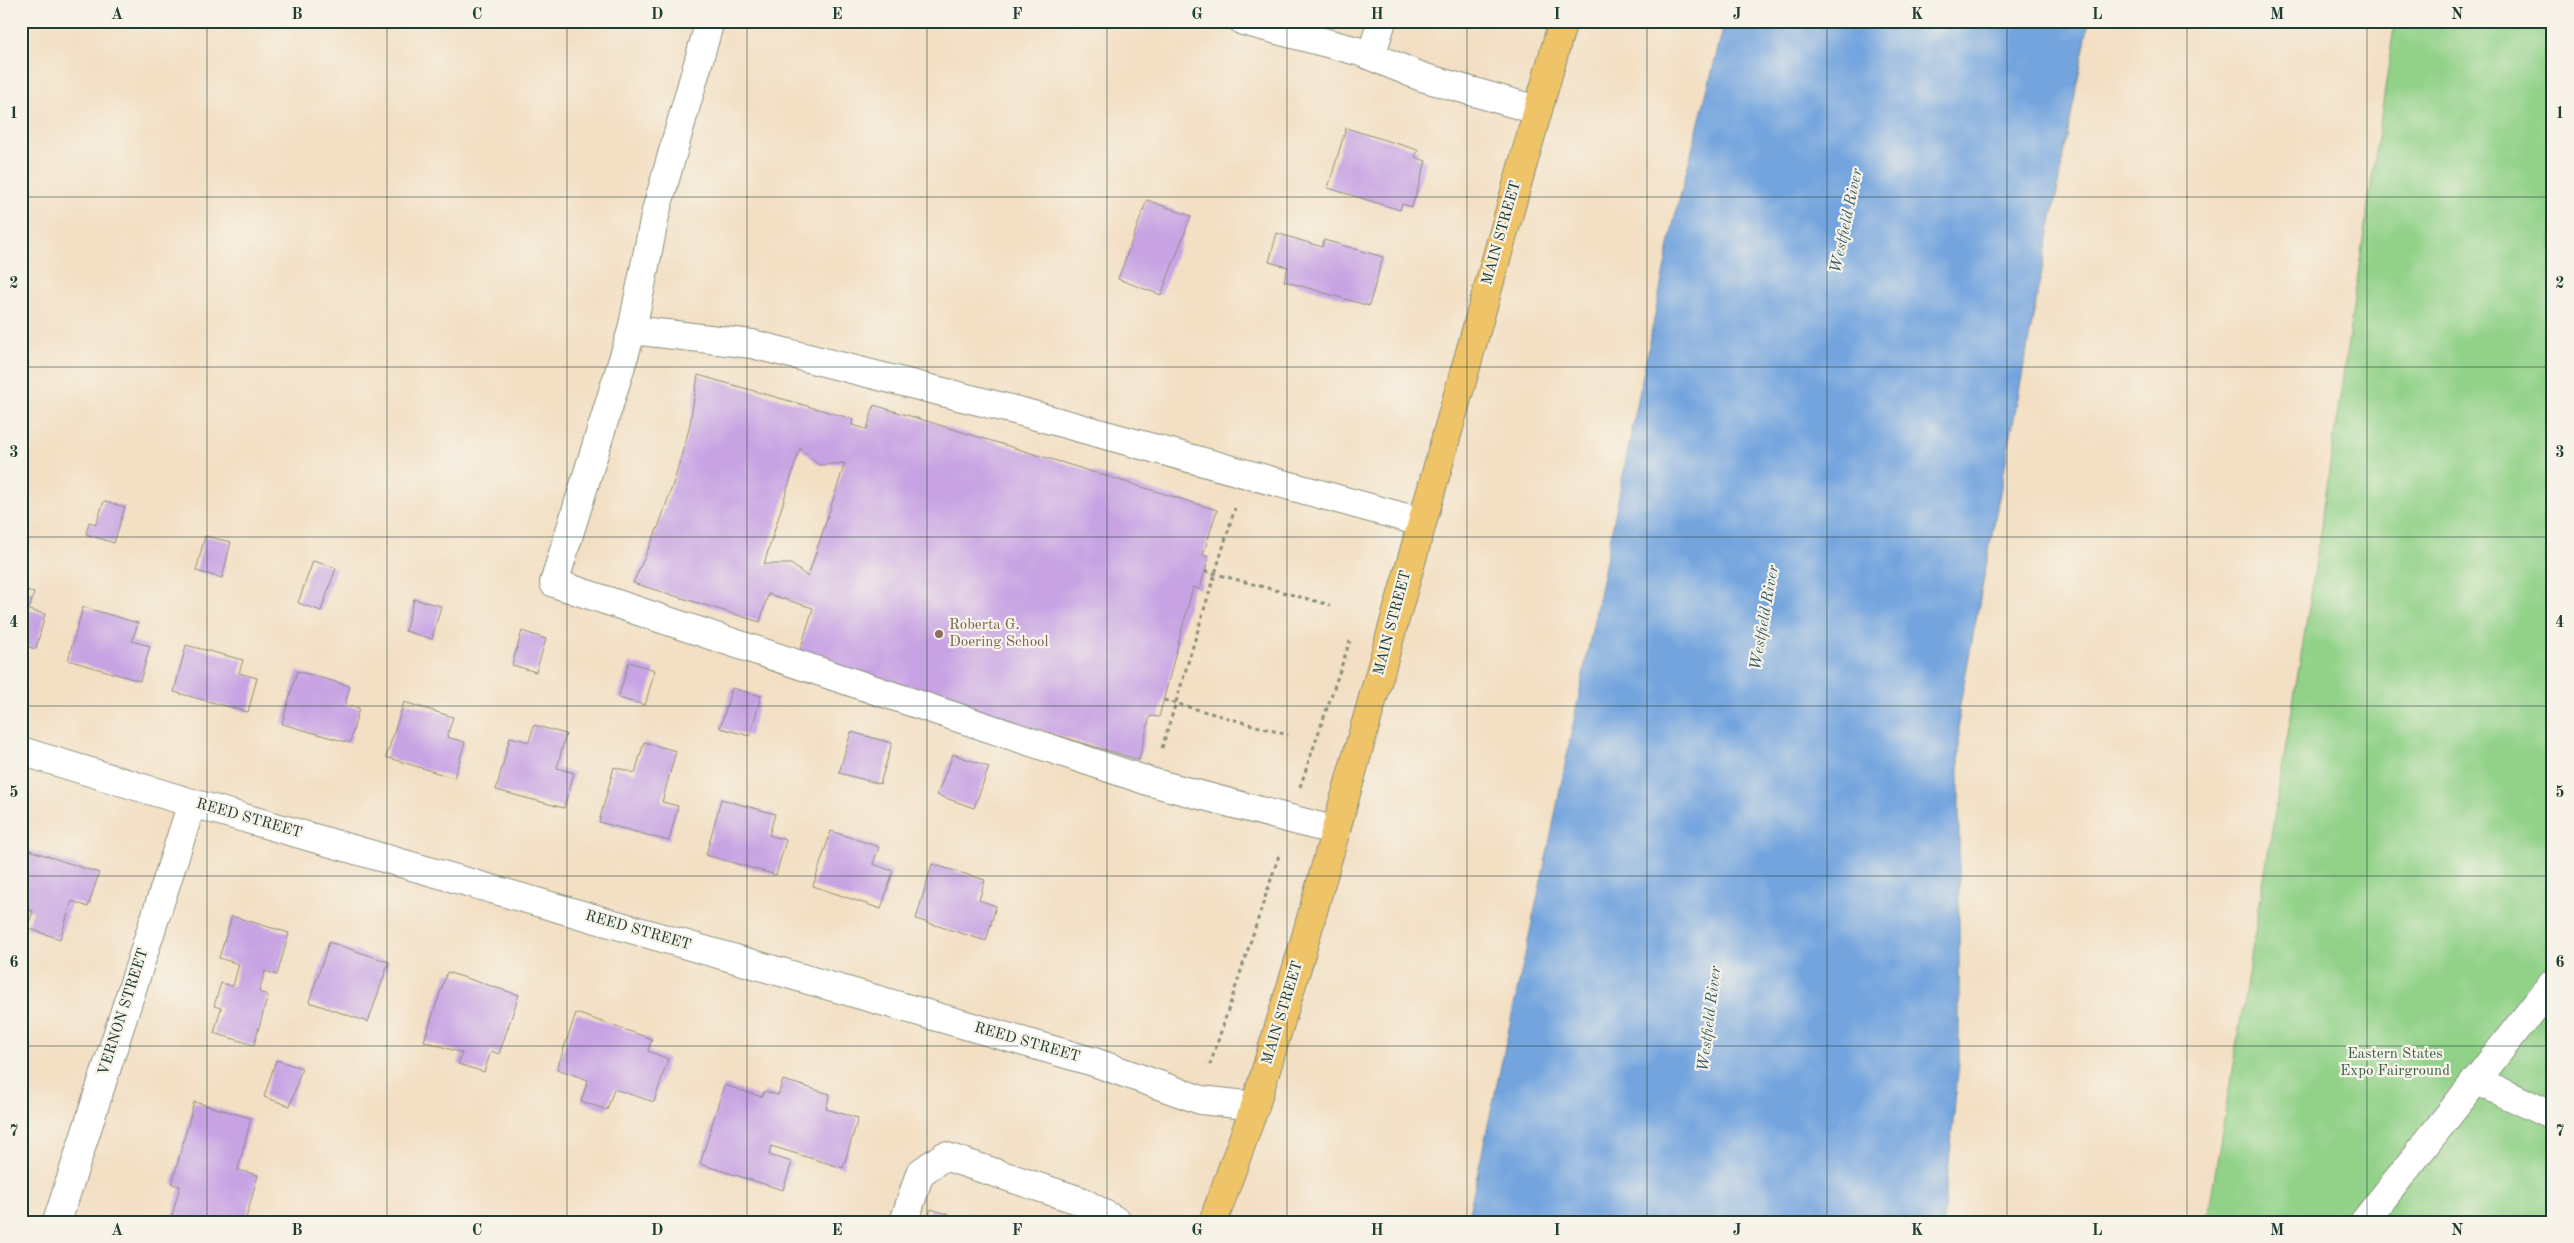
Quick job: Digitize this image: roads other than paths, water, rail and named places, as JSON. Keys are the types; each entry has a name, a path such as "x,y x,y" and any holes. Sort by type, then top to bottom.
{"main road":[{"name":"MAIN STREET","path":"1213,1222 1255,1106 1336,831 1421,522 1563,21"}],"street":[{"path":"710,21 656,211 632,330 554,583 1160,785 1336,831"},
{"path":"1243,21 1371,56 1422,78 1537,110"},
{"path":"1371,56 1382,21"},
{"path":"632,330 752,344 1022,412 1421,522"},
{"name":"REED STREET","path":"21,751 192,803 1044,1047 1094,1062 1201,1100 1255,1106"},
{"name":"VERNON STREET","path":"57,1222 192,803"},
{"path":"2364,1222 2553,983"},
{"path":"2476,1080 2553,1116"},
{"path":"904,1222 920,1173 944,1156 1081,1202 1118,1222"}],"water":[{"name":"Westfield River","path":"1725,21 2089,21 1959,710 1959,1063 1943,1222 1467,1222 1551,835 1674,220"}],"place":[{"name":"Roberta G. Doering School","path":"939,634"}],"park label":[{"name":"Eastern States Expo Fairground","path":"2395,1062"}]}
